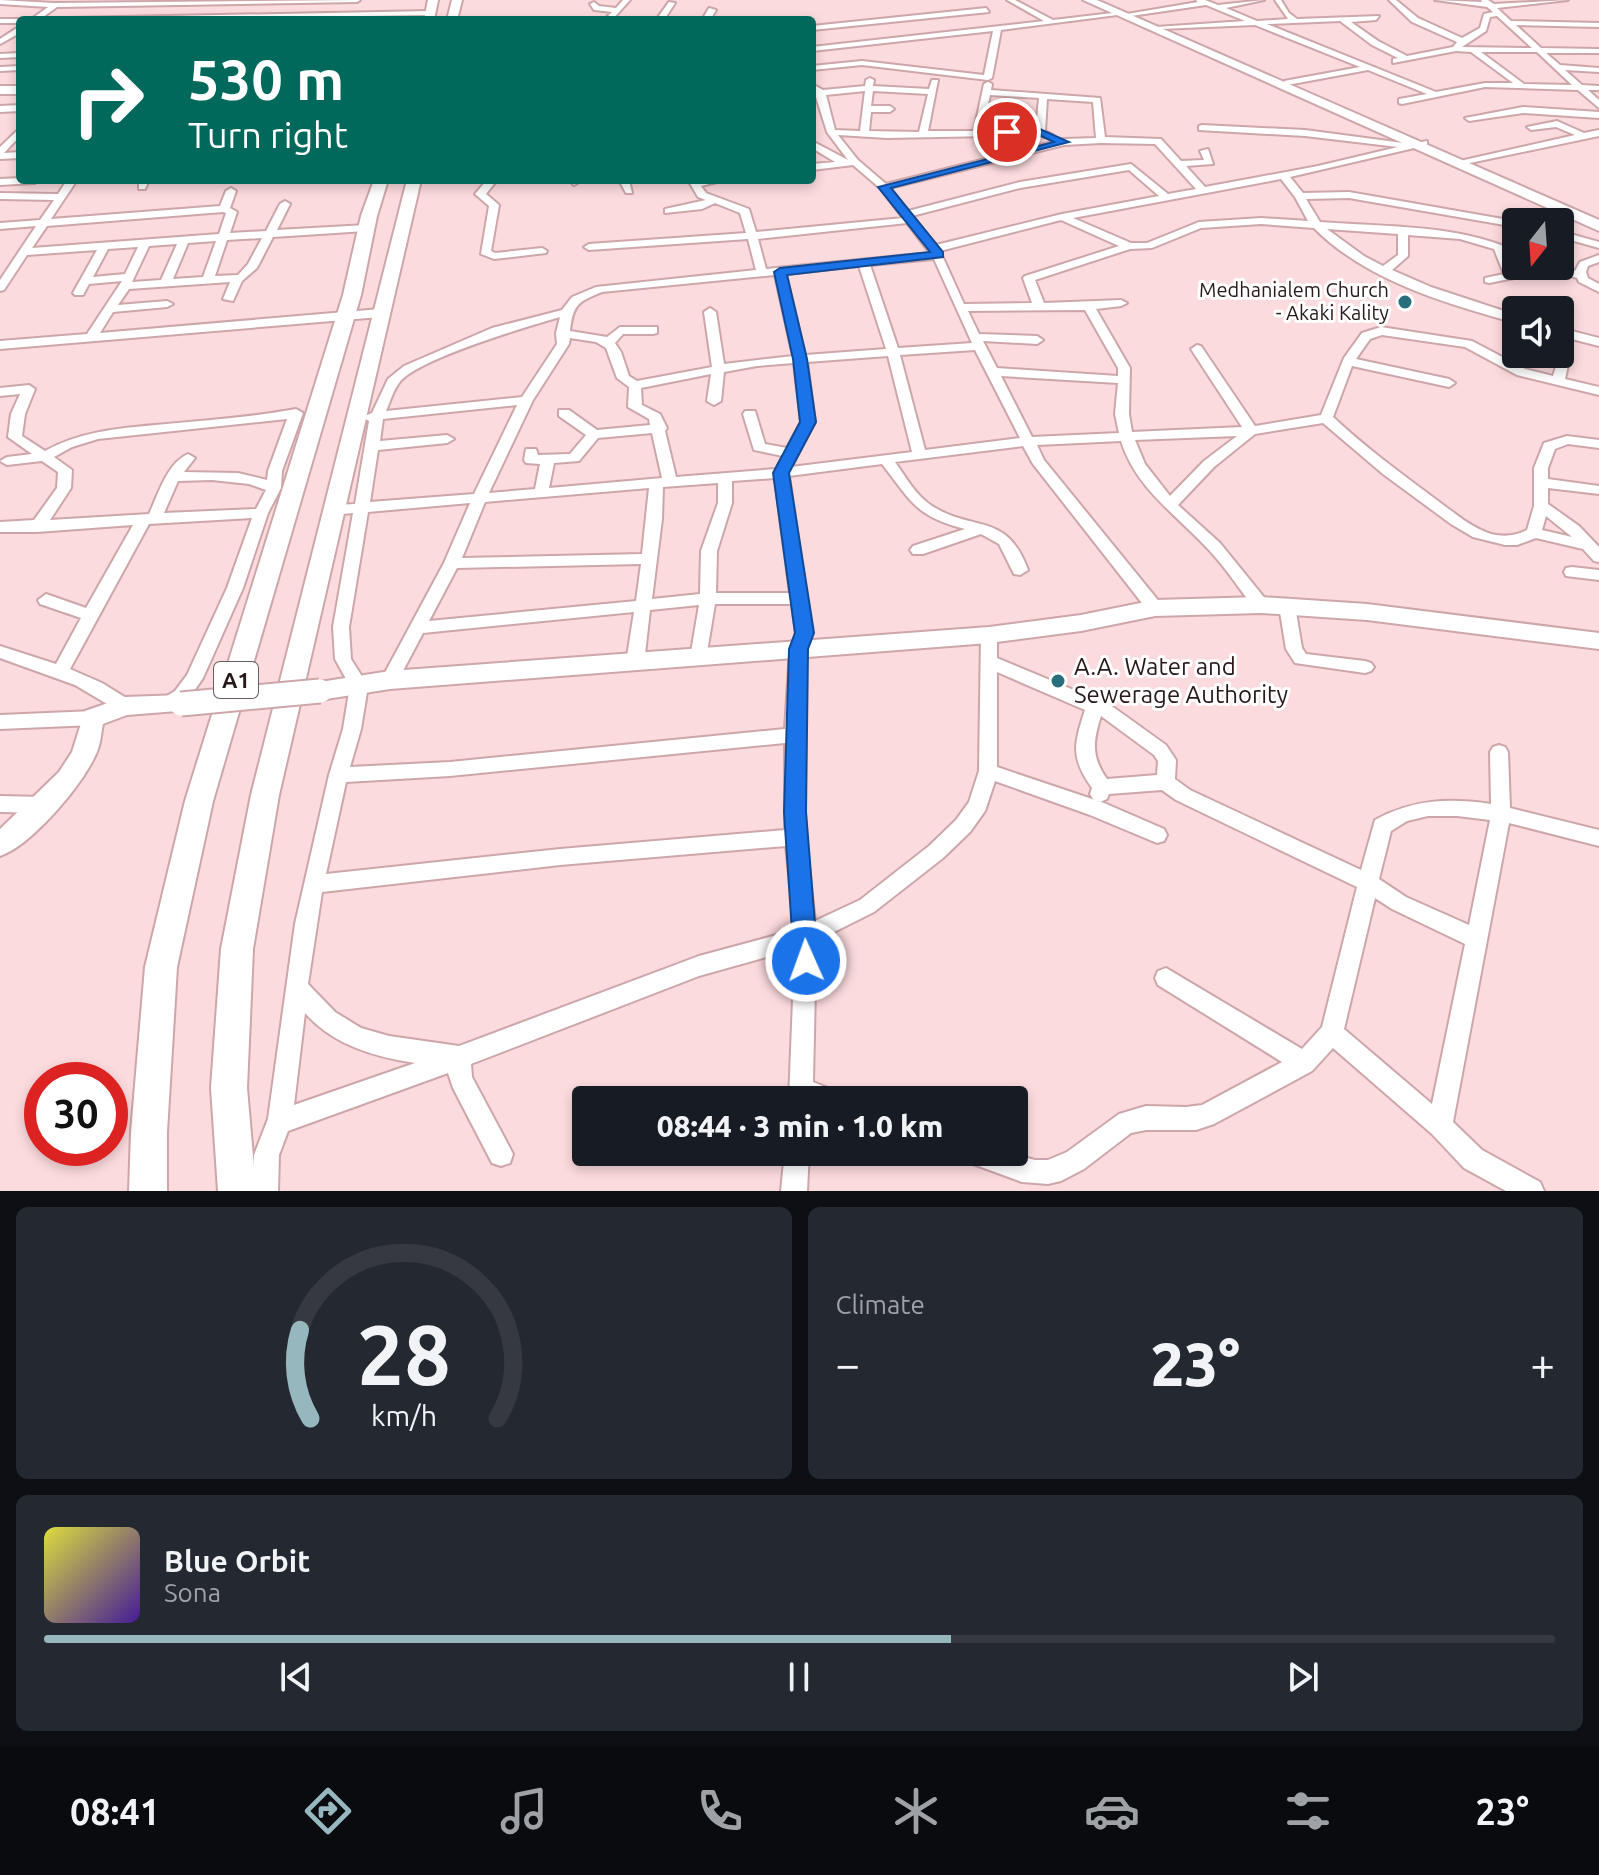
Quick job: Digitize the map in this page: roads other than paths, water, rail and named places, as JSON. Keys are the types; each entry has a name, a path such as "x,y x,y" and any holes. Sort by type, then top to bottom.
{"main road":[{"path":"1088,0 1160,27 1418,145 1465,161 1599,219"},
{"path":"1097,0 1599,226"},
{"name":"A1","path":"148,1191 149,1132 161,967 199,801 344,317 380,184"},
{"name":"A1","path":"237,1191 229,1088 237,949 265,795 333,510 365,418 380,313 413,184"},
{"path":"0,845 44,805 77,766 86,750 88,727 94,718 125,706 320,691 390,680 989,635 1081,623 1155,608 1287,606 1367,612 1599,641"}],"street":[{"path":"4,3 357,0"},
{"path":"611,16 627,0"},
{"path":"1010,0 1052,22"},
{"path":"816,49 1126,14 1202,1 1219,4 1261,0"},
{"path":"1278,0 1286,14 1294,20"},
{"path":"1392,0 1415,20 1459,45 1473,49 1599,51"},
{"path":"1438,0 1491,6 1565,0"},
{"path":"39,16 59,2"},
{"path":"168,16 191,2"},
{"path":"230,16 245,2"},
{"path":"663,16 671,3"},
{"path":"108,16 124,4"},
{"path":"594,4 597,8 616,10"},
{"path":"1219,4 1255,22 1433,93"},
{"path":"1287,83 1459,45 1483,29 1491,6"},
{"path":"1491,6 1599,105"},
{"path":"708,16 712,10"},
{"path":"816,28 986,10"},
{"path":"53,16 174,11"},
{"path":"1536,15 1546,24"},
{"path":"327,16 407,16"},
{"path":"913,18 938,36"},
{"path":"1160,27 1376,18"},
{"path":"1346,20 1375,43 1406,59"},
{"path":"1512,23 1599,25"},
{"path":"978,134 997,29"},
{"path":"1578,40 1585,50"},
{"path":"845,45 870,76 864,134"},
{"path":"1473,49 1522,86"},
{"path":"816,68 862,63 988,78"},
{"path":"1556,67 1599,70"},
{"path":"923,134 938,73"},
{"path":"1402,101 1485,85 1599,88"},
{"path":"818,99 869,88 932,92"},
{"path":"988,92 1097,100 1101,140"},
{"path":"1040,132 1043,96"},
{"path":"818,99 890,109"},
{"path":"818,99 831,132 849,163"},
{"path":"1469,118 1523,110 1599,115"},
{"path":"1531,127 1557,124 1581,135"},
{"path":"1202,128 1305,133 1418,145"},
{"path":"831,132 1040,132 1064,142"},
{"path":"1465,161 1599,133"},
{"path":"0,154 16,136"},
{"path":"1121,140 1128,159 1164,195"},
{"path":"884,187 1064,142 1121,140 1158,141 1201,189"},
{"path":"390,680 452,563 526,400 563,339 566,312 576,299 600,289 864,264 936,252 1062,217 1164,195 1284,176 1418,145"},
{"path":"816,146 849,163 884,187 936,252 976,341 1048,475 1155,608"},
{"path":"1178,164 1210,162 1205,151"},
{"path":"589,247 752,236 909,217 1020,185 1128,159"},
{"path":"816,167 849,163"},
{"path":"1284,176 1300,196 1311,219 1351,256 1502,314"},
{"path":"0,288 69,184"},
{"path":"489,184 480,194 494,205 485,252 494,256 542,251"},
{"path":"695,184 702,195 745,211 762,273"},
{"path":"224,209 231,191"},
{"path":"1300,196 1349,195 1502,222"},
{"path":"0,196 61,197"},
{"path":"669,211 702,206 714,200"},
{"path":"229,299 237,280 253,266 285,204"},
{"path":"0,226 224,209 232,212 207,282"},
{"path":"1062,217 1129,246 1142,247 1192,227 1267,221 1501,251 1510,276 1489,280"},
{"path":"23,252 366,228"},
{"path":"1384,271 1403,256 1403,237"},
{"path":"1574,238 1599,245"},
{"path":"165,284 184,240"},
{"path":"91,337 127,282 145,243"},
{"path":"79,293 104,246"},
{"path":"1039,306 1029,278 1129,246"},
{"path":"1581,276 1584,264 1599,258"},
{"path":"864,264 893,352 919,454"},
{"path":"780,272 800,359 808,422 781,473 804,633 798,649 794,735 795,837 806,936 801,1086"},
{"path":"1574,274 1599,289"},
{"path":"86,281 165,284 237,280"},
{"path":"960,308 1121,303"},
{"path":"110,309 167,304"},
{"path":"1089,306 1124,368 1120,405 1126,436 1148,483 1215,547 1261,605"},
{"path":"365,418 394,379 408,369 496,331 566,312"},
{"path":"710,312 718,367 714,401"},
{"path":"0,345 380,313"},
{"path":"609,342 620,331 653,330"},
{"path":"1326,418 1348,361 1366,336 1381,331 1468,344 1510,367 1558,383 1599,391"},
{"path":"1574,336 1599,342"},
{"path":"563,339 582,337 609,342 618,351 623,378 635,385 718,367 893,352 976,341 1037,340"},
{"path":"1197,349 1251,431"},
{"path":"1348,361 1449,383"},
{"path":"1558,383 1561,368"},
{"path":"994,372 1125,380"},
{"path":"635,385 635,407 655,417 660,428 663,484 647,559 635,663"},
{"path":"0,392 29,389 13,433 44,457 60,464 65,478 58,499 37,527"},
{"path":"365,418 526,400"},
{"path":"4,464 44,457 67,444 97,435 264,419 296,413 275,471 274,488 261,513 235,588 194,678 174,704"},
{"path":"564,413 594,434 660,428"},
{"path":"750,414 759,447 792,453"},
{"path":"265,1191 264,1156 268,1140 280,1122 305,924 338,775 352,729 359,686 343,659 341,627 372,446 365,418"},
{"path":"333,510 781,473 1029,441 1251,431 1326,418"},
{"path":"1326,418 1367,455 1473,531 1504,541 1526,538 1534,533 1541,506 1546,452 1555,442 1567,440 1599,444"},
{"path":"1170,505 1209,464 1251,431"},
{"path":"531,452 531,460 574,458 594,434"},
{"path":"372,446 447,439"},
{"path":"4,464 20,441"},
{"path":"60,671 88,615 173,477 188,458"},
{"path":"885,459 928,509 1004,538 1011,545 1020,570"},
{"path":"541,493 548,460"},
{"path":"173,477 239,478 274,488"},
{"path":"698,658 708,599 709,551 725,503 725,478"},
{"path":"1541,483 1599,490"},
{"path":"1541,506 1574,529 1594,551"},
{"path":"0,527 261,513"},
{"path":"918,550 980,529"},
{"path":"1534,533 1594,551"},
{"path":"452,563 647,559"},
{"path":"1572,572 1599,575"},
{"path":"418,628 708,599 800,598"},
{"path":"46,600 88,615"},
{"path":"1287,606 1294,649 1301,659 1365,667"},
{"path":"280,1122 390,1084 699,966 806,936 867,906 936,852 963,826 978,805 988,771 989,635"},
{"path":"0,652 60,671 103,690 125,706"},
{"path":"990,662 1096,704 1160,750 1167,760 1165,782"},
{"path":"1096,704 1082,755 1086,766 1102,787"},
{"path":"0,722 94,718"},
{"path":"338,775 450,769 794,735"},
{"path":"1440,1126 1501,814 1499,752"},
{"path":"988,771 1097,809 1157,835"},
{"path":"1102,787 1165,782 1183,795 1370,884 1399,903 1476,939"},
{"path":"1097,809 1102,787"},
{"path":"0,804 44,805"},
{"path":"1014,1166 1040,1175 1056,1172 1072,1165 1124,1123 1140,1118 1192,1121 1304,1063 1332,1033 1382,826 1391,818 1444,807 1501,814 1599,838"},
{"path":"316,884 560,857 795,837"},
{"path":"1166,978 1304,1063"},
{"path":"297,987 325,1019 353,1037 380,1046 458,1057"},
{"path":"1332,1033 1440,1126 1473,1159 1531,1191"},
{"path":"458,1057 461,1080 501,1154"},
{"path":"794,1191 796,1166"}],"place":[{"name":"Medhanialem Church - Akaki Kality","path":"1405,302"},
{"name":"A.A. Water and Sewerage Authority","path":"1058,681"}]}
